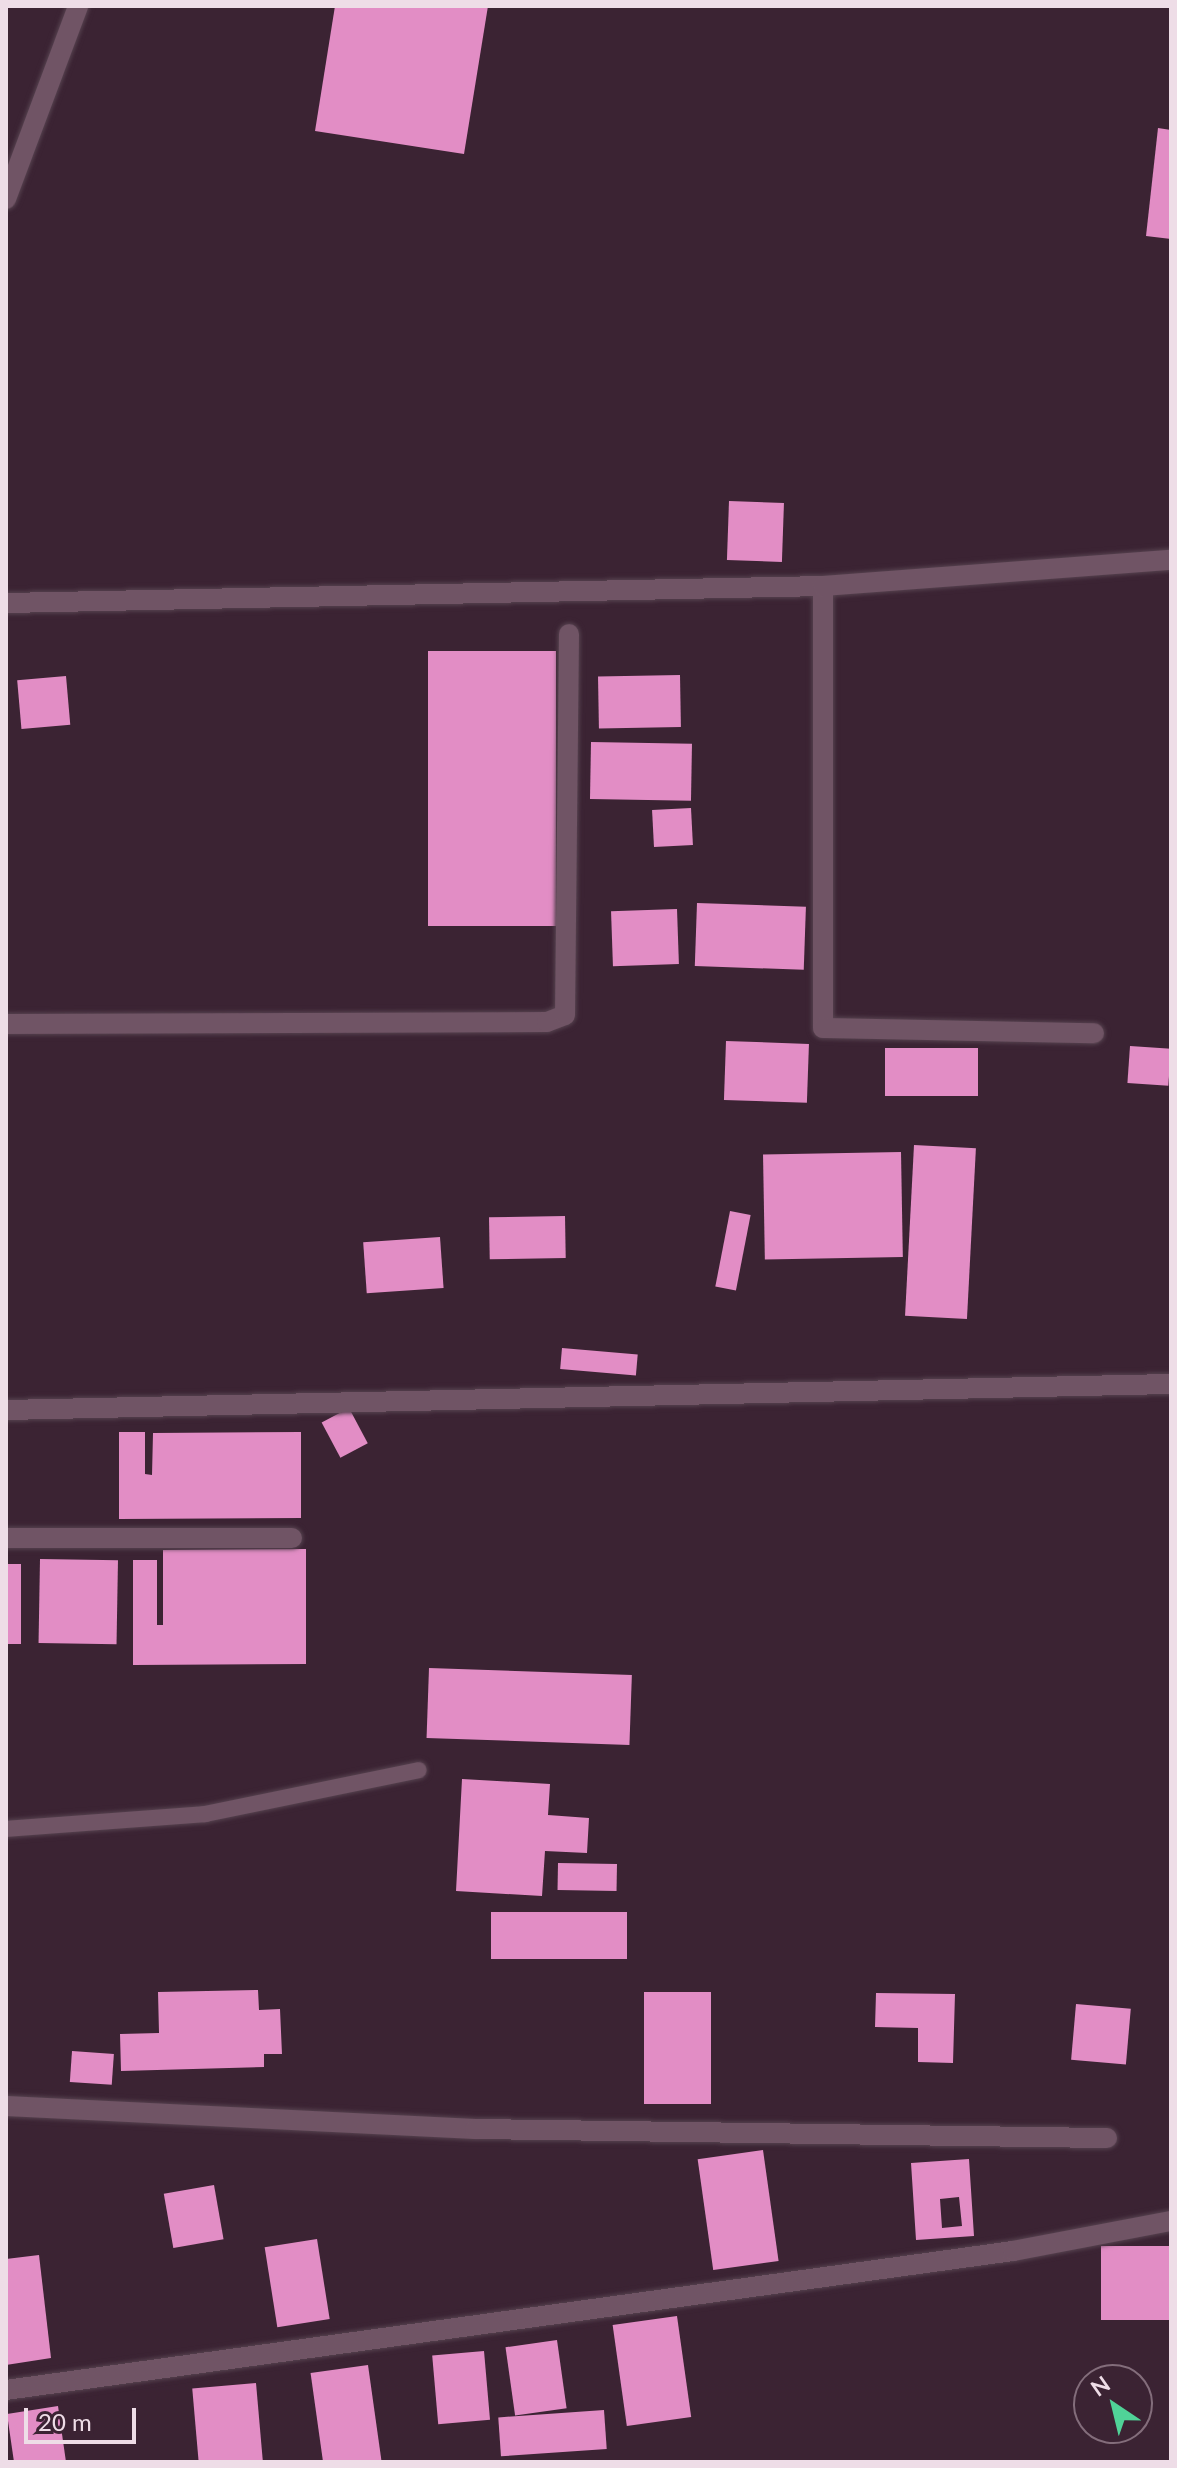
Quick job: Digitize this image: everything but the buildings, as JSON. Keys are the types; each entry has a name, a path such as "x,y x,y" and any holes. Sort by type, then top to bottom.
{"street":[{"path":"6,199 78,6"},
{"path":"6,603 823,586 1171,560"},
{"path":"823,586 823,1028 1094,1033"},
{"path":"6,1024 547,1022 565,1015 569,634"},
{"path":"6,1410 1171,1384"},
{"path":"6,1538 292,1538"},
{"path":"6,2106 475,2129 1107,2138"},
{"path":"6,2390 997,2253 1171,2221"}],"lane":[{"path":"6,1829 205,1814 419,1770"}]}
